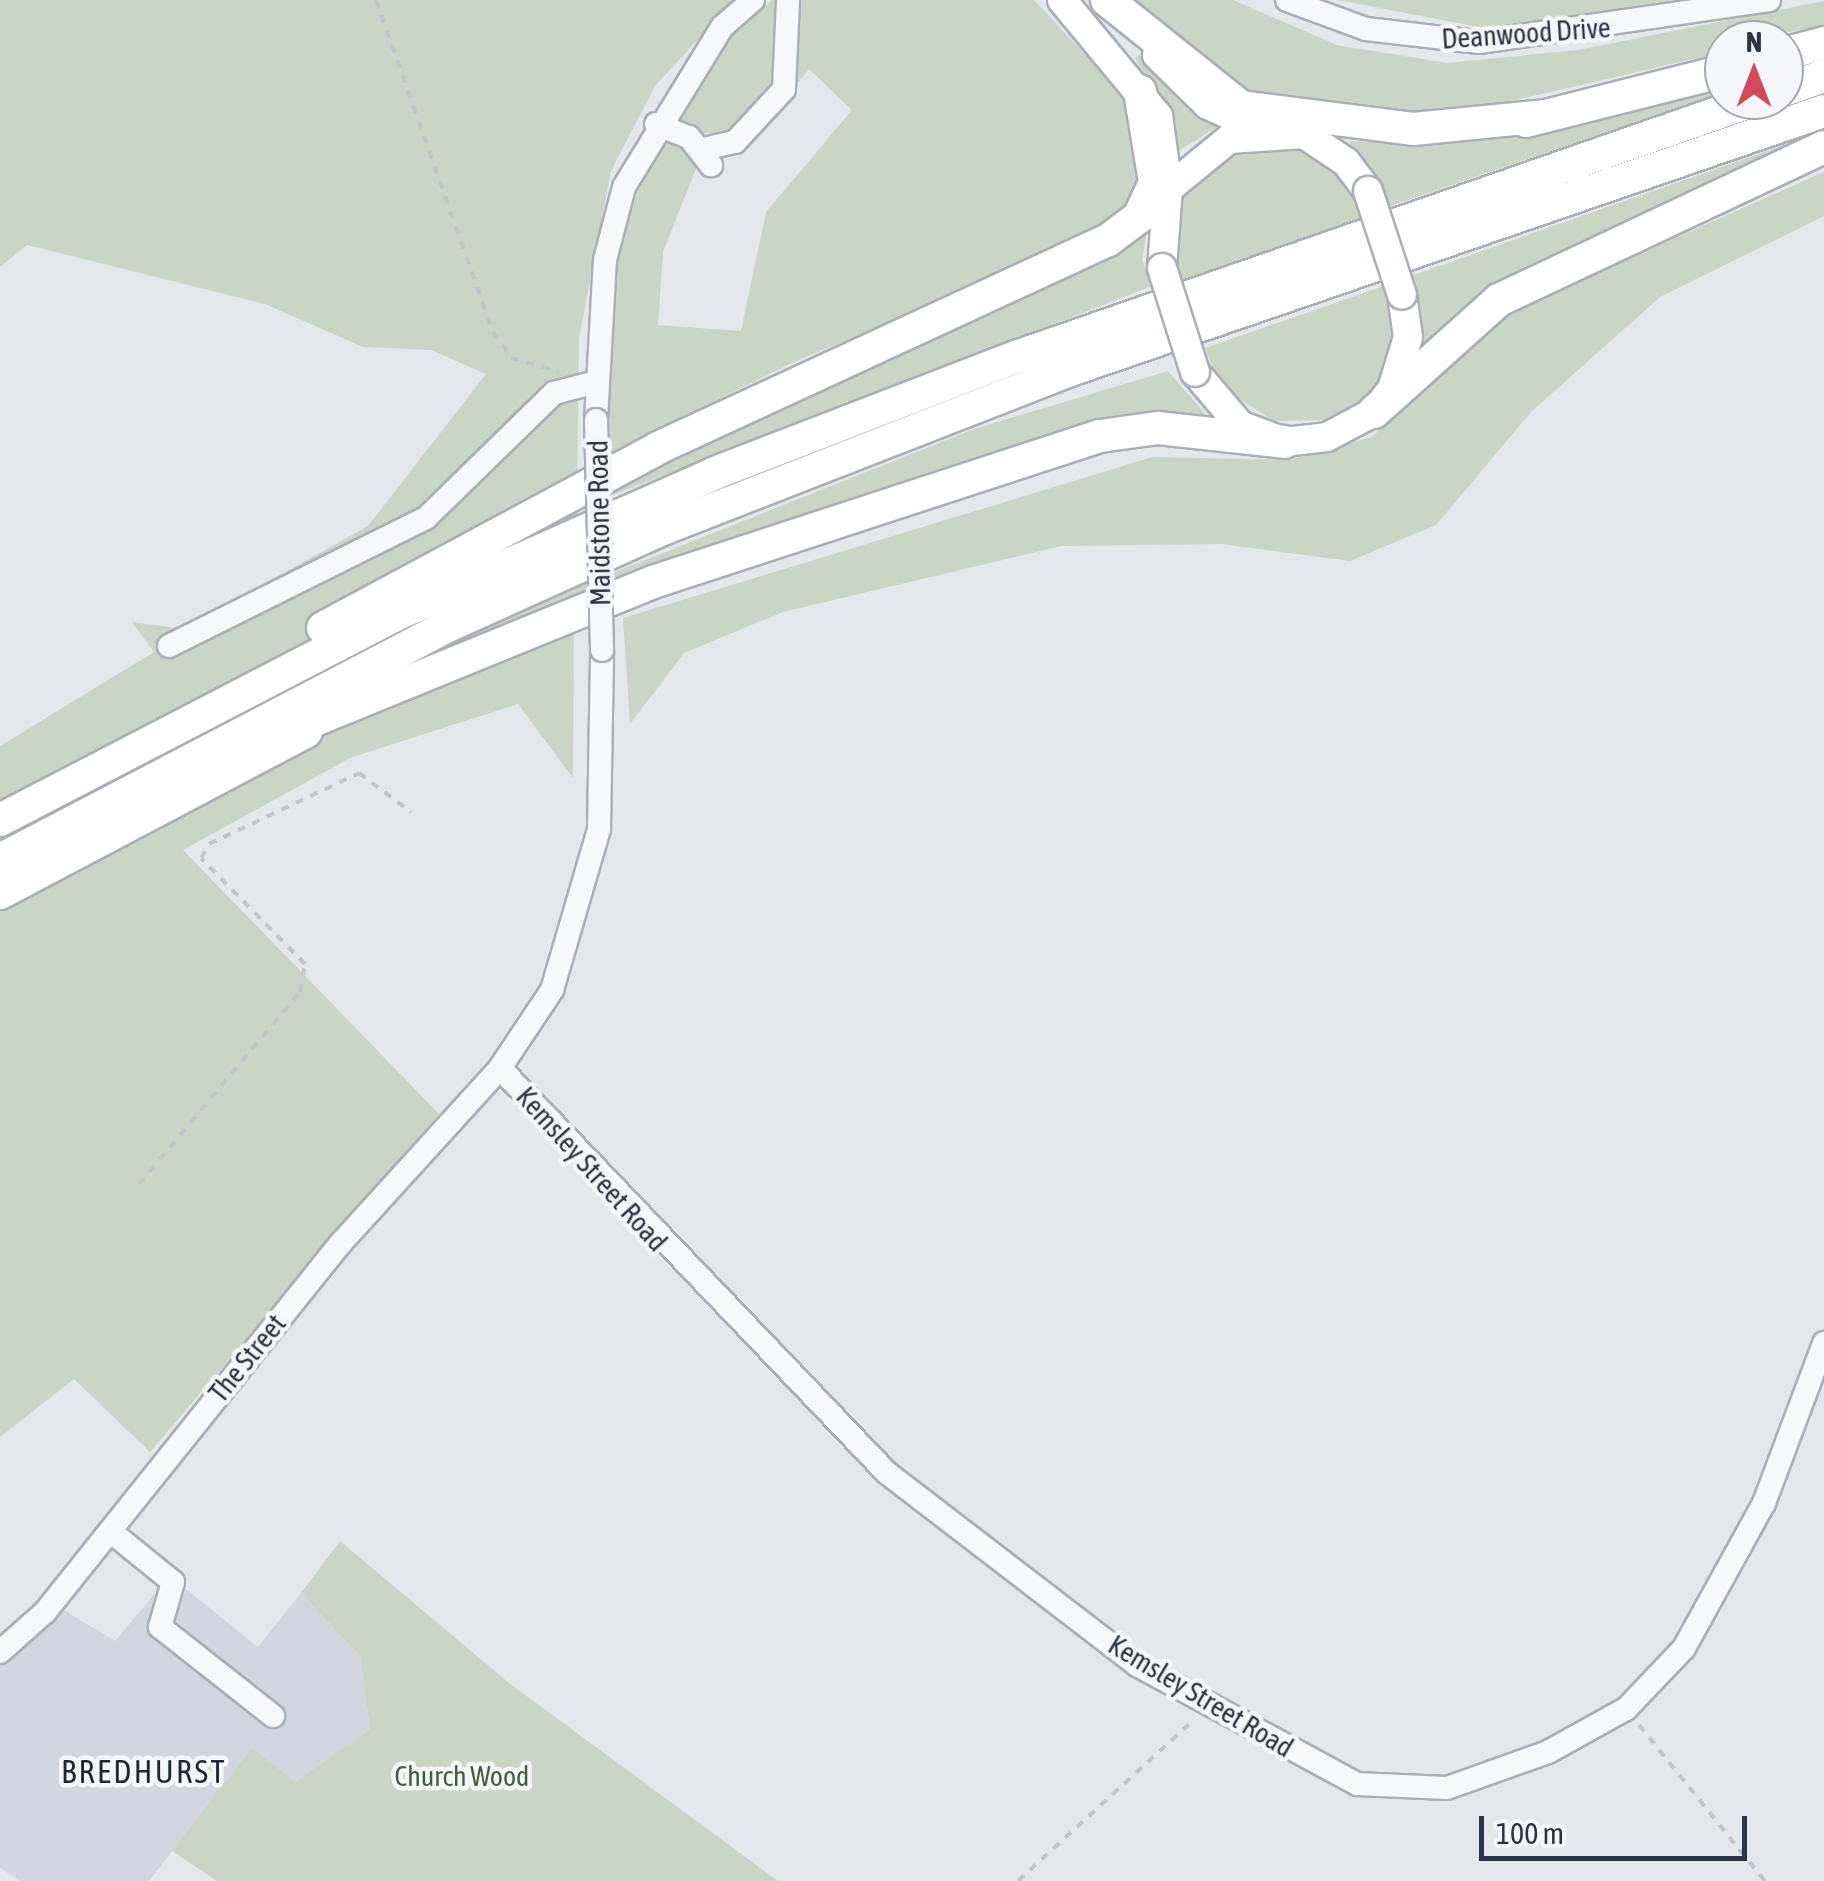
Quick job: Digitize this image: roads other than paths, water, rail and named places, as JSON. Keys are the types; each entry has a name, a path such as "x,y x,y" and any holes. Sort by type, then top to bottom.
{"highway":[{"path":"1105,0 1242,107 1413,129 1546,116"},
{"path":"1304,134 1442,140 1704,75"},
{"path":"250,688 308,636 641,456 1080,255 1148,204 1156,155 1140,91"},
{"path":"0,860 442,629 682,521 1073,369 1824,110"},
{"path":"0,820 250,688 838,424 1704,118"},
{"path":"1374,412 1498,300 1824,148"},
{"path":"1080,255 1114,250 1164,199"},
{"path":"36,840 100,820 329,714 653,582 1100,436 1158,428 1284,442"},
{"path":"0,893 329,714"}],"main road":[{"path":"1062,0 1140,91 1163,133 1162,268 1195,372 1230,418 1284,442 1327,437 1374,412 1406,358 1402,295 1368,191 1346,162 1304,134 1269,132 1210,146 1164,199"},
{"path":"1105,0 1208,105 1269,132"}],"street":[{"name":"Maidstone Road","path":"500,1068 552,990 595,846 602,650 596,420 587,379 605,260 624,187 656,124 722,27 753,0"},
{"path":"656,124 708,157 735,142 784,89 788,0"},
{"name":"Deanwood Drive","path":"1288,0 1366,29 1479,42 1769,0"},
{"path":"169,646 426,518 554,392 587,379"},
{"name":"The Street","path":"0,1652 110,1531 340,1244 500,1068"},
{"name":"Kemsley Street Road","path":"500,1068 887,1473 1137,1665 1356,1784 1446,1788 1548,1752 1626,1708 1684,1648 1755,1519 1824,1343"},
{"path":"110,1531 173,1582 160,1627 273,1716"}],"district":[{"name":"BREDHURST","path":"144,1772"}],"park label":[{"name":"Church Wood","path":"462,1776"}]}
